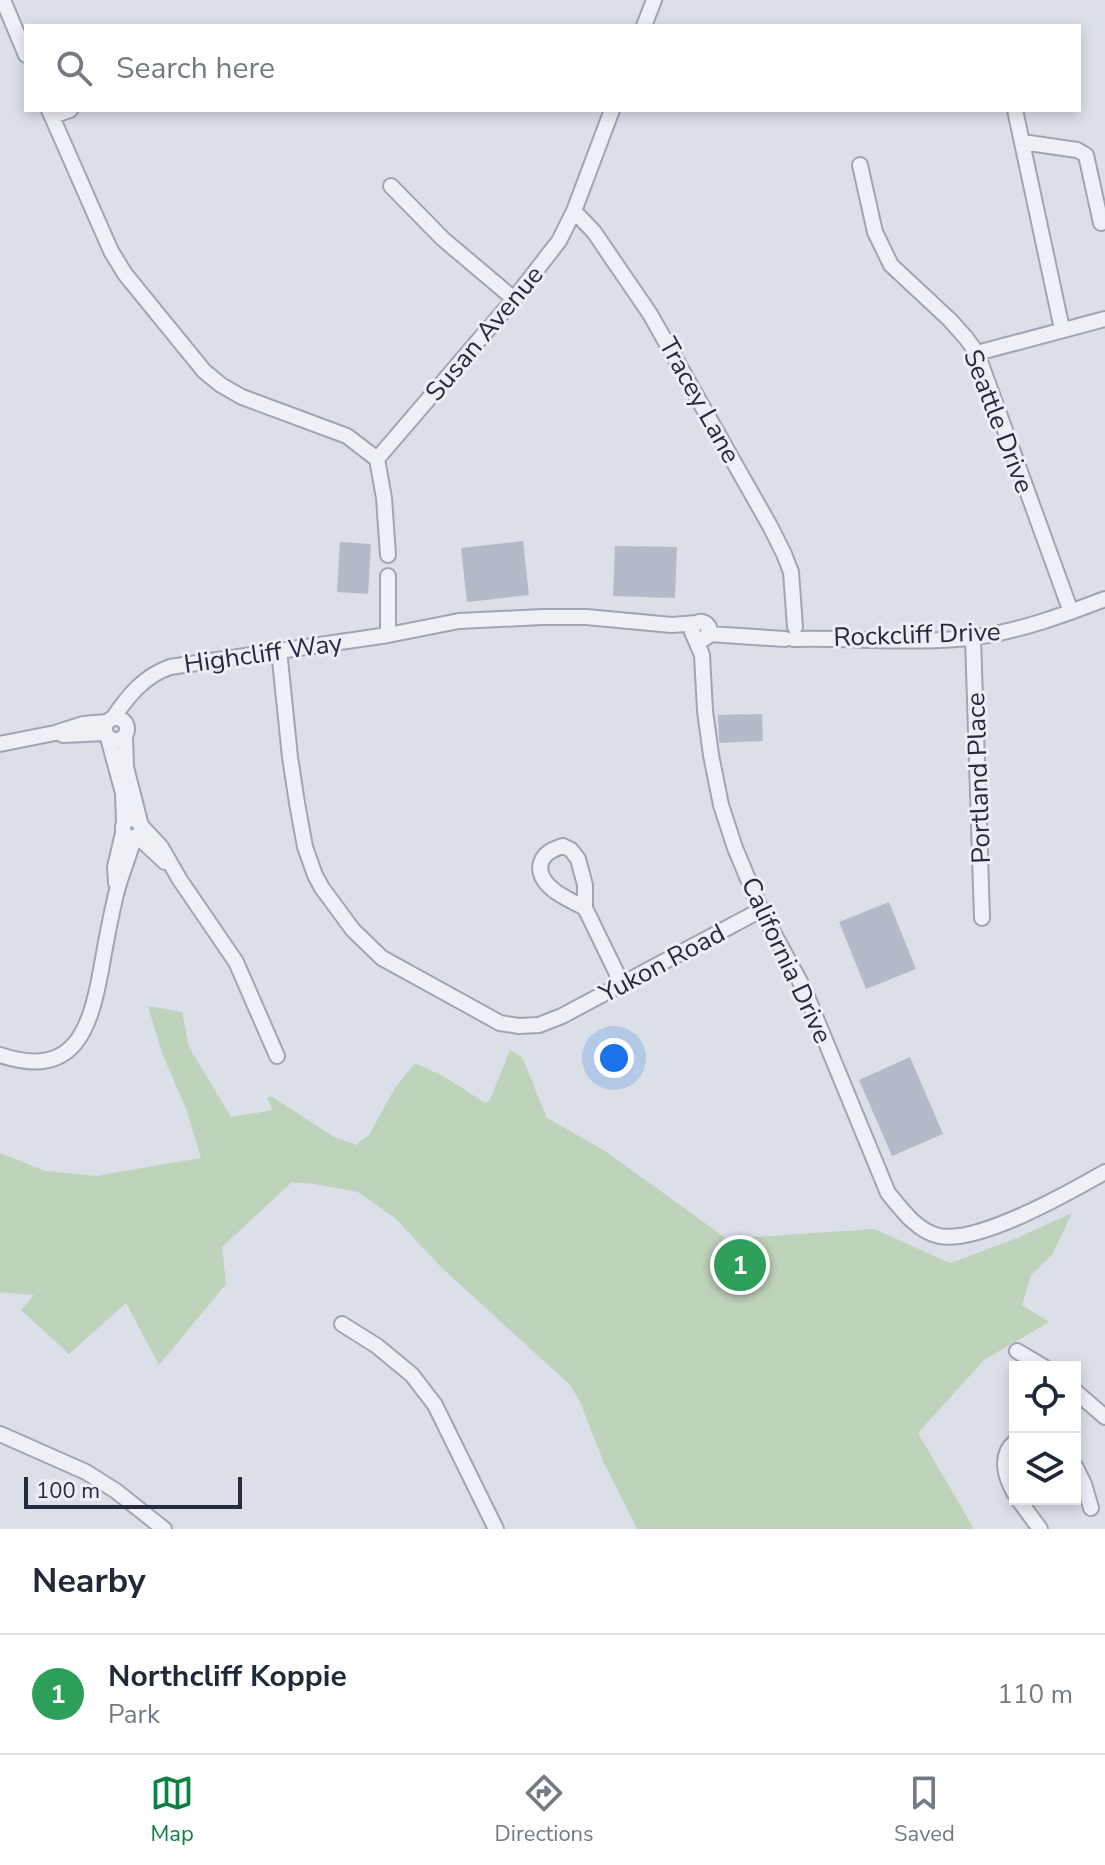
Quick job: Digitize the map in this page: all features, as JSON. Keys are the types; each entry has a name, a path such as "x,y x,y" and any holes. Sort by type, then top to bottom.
{"street":[{"path":"3,0 24,50"},
{"path":"645,24 654,0"},
{"name":"Susan Avenue","path":"377,459 514,299 559,241 574,211 611,112"},
{"path":"1015,112 1062,329"},
{"path":"51,113 98,224 125,274 204,371 242,397 347,436 377,459 384,498 388,555"},
{"path":"1022,142 1077,150 1086,155 1101,223"},
{"name":"Seattle Drive","path":"860,165 875,232 891,265 950,320 977,353 1071,612"},
{"path":"391,186 443,239 514,299"},
{"name":"Tracey Lane","path":"574,211 594,232 650,314 784,554 791,572 790,632"},
{"path":"977,353 1105,319"},
{"path":"388,576 388,635"},
{"name":"Rockcliff Drive","path":"388,635 459,621 586,617 672,625 702,632 790,632 819,638 973,638 1011,631 1105,599"},
{"name":"California Drive","path":"702,632 707,726 721,805 735,848 761,910 804,989 888,1193 919,1227 936,1235 952,1237 1001,1223 1058,1198 1105,1172"},
{"name":"Highcliff Way","path":"108,728 143,682 170,667 388,635"},
{"name":"Portland Place","path":"973,638 982,918"},
{"name":"Yukon Road","path":"279,650 290,757 305,847 322,888 353,930 382,958 500,1023 539,1025 562,1016 761,910"},
{"path":"108,728 114,741 120,740 126,732 143,682"},
{"path":"0,744 83,724 108,728"},
{"path":"108,728 134,830"},
{"path":"0,1055 16,1061 53,1059 79,1039 89,1022 116,887 115,867 134,830 126,767 126,732"},
{"path":"134,830 148,831 161,847 236,962 277,1056"},
{"path":"585,908 622,984"},
{"path":"342,1324 377,1346 412,1375 435,1405 496,1529"},
{"path":"1017,1351 1034,1361"},
{"path":"1081,1396 1105,1417"},
{"path":"0,1434 86,1472 164,1529"},
{"path":"1009,1447 1005,1462 1009,1484"},
{"path":"1081,1478 1091,1508"},
{"path":"1022,1505 1040,1529"}],"green space":[{"path":"148,1006 182,1012 189,1047 231,1117 273,1110 267,1098 271,1096 334,1137 356,1145 369,1135 395,1088 415,1063 445,1077 485,1103 490,1100 510,1050 522,1057 547,1118 605,1151 727,1239 874,1229 950,1263 1015,1239 1072,1213 1052,1255 1031,1275 1022,1305 1049,1322 984,1360 918,1433 974,1529 637,1529 570,1385 442,1268 396,1219 358,1192 292,1182 222,1247 226,1284 159,1365 126,1303 69,1354 21,1310 34,1295 0,1292 0,1153 45,1171 95,1176 201,1158"}],"building":[{"path":"523,541 529,595 467,602 461,548"},
{"path":"340,542 371,544 368,594 337,592"},
{"path":"615,546 677,547 675,598 613,596"},
{"path":"762,714 763,741 719,743 718,715"},
{"path":"889,902 916,969 866,989 839,922"},
{"path":"910,1057 943,1134 892,1156 859,1080"}],"place":[{"name":"Northcliff Koppie","path":"740,1265"}]}
